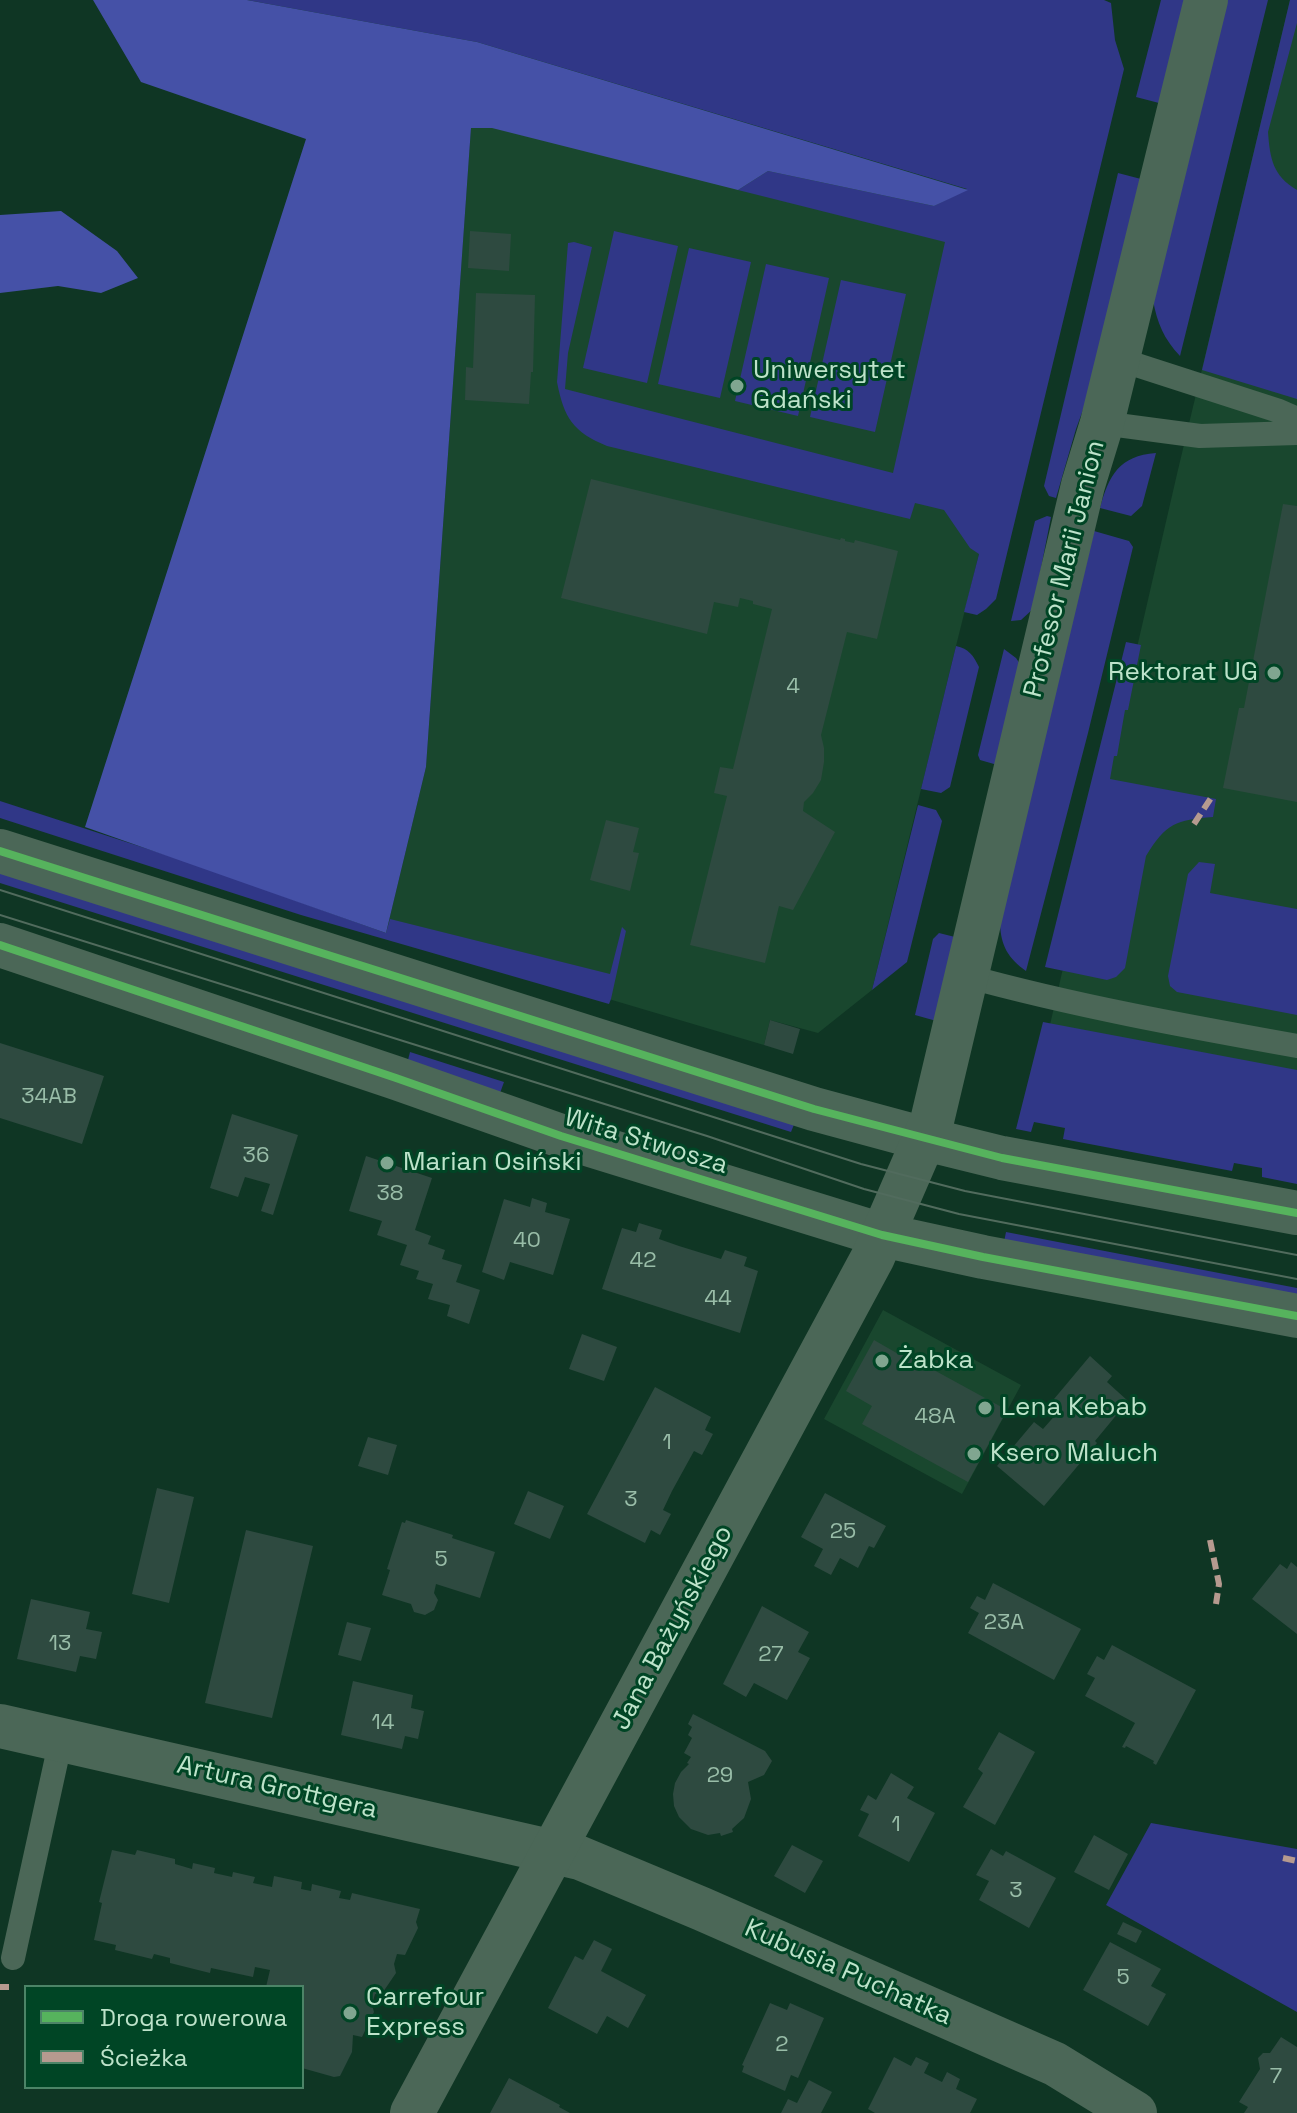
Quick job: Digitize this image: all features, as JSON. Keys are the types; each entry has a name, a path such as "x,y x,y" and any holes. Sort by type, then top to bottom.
{"street":[{"name":"Profesor Marii Janion","path":"925,1139 932,1121 1083,485 1102,423 1206,0"},
{"path":"0,851 814,1109 1002,1158 1297,1213"},
{"name":"Wita Stwosza","path":"0,945 561,1136 882,1235 1297,1316"},
{"name":"Jana Bażyńskiego","path":"412,2113 873,1257 925,1139"},
{"name":"Artura Grottgera","path":"0,1726 553,1852"},
{"name":"Kubusia Puchatka","path":"553,1852 580,1858 702,1909 1055,2064 1135,2113"}],"lane":[{"path":"1118,359 1297,419"},
{"path":"1102,423 1200,436 1297,433"},
{"path":"966,976 1031,994 1142,1018 1297,1046"},
{"path":"13,1958 61,1739"}],"shaded area":[{"path":"93,0 247,0 477,42 968,190 934,206 768,171 738,190 492,128 471,128 426,767 386,933 85,827 306,139 141,82"},
{"path":"247,0 1104,0 1111,3 1115,40 1124,69 996,599 977,615 964,612 979,554 970,548 944,510 915,503 910,519 607,446 586,435 572,422 563,405 557,382 568,243 574,242 592,247 568,353 565,389 893,473 945,242 738,190 768,171 934,206 967,189 477,42"},
{"path":"1161,0 1189,0 1159,103 1136,97"},
{"path":"1224,0 1268,0 1180,356 1162,330 1153,300"},
{"path":"1290,0 1297,0 1297,1162 1034,1094"},
{"path":"1290,0 1297,0 1297,23 1268,132 1274,166 1283,179 1297,190 1297,399 1202,370"},
{"name":"Uniwersytet Gdański","path":"477,42 1063,218 872,990 818,1033 770,1020 764,1045 386,933 426,767"},
{"path":"1118,173 1141,179 1099,366 1056,498 1049,496 1044,486"},
{"path":"61,211 117,251 138,278 101,293 58,286 0,293 0,215"},
{"path":"614,231 678,246 647,383 583,368"},
{"path":"689,248 751,262 720,398 658,384"},
{"path":"766,264 829,278 798,416 735,401"},
{"path":"841,280 906,294 875,432 810,417"},
{"path":"1156,453 1142,506 1131,516 1100,508 1107,486 1124,463"},
{"path":"1051,517 1033,609 1021,620 1011,621 1035,521"},
{"path":"1094,531 1129,541 1133,547 1026,971 1007,951 1000,924"},
{"path":"1126,642 1141,645 1110,779 1216,799 1213,817 1173,825 1160,836 1146,856 1125,968 1116,977 1107,980 1045,967"},
{"path":"956,646 970,653 979,667 950,787 941,793 921,789"},
{"path":"1004,649 1020,664 1001,766 980,760 978,755"},
{"path":"0,801 191,863 386,933 390,919 610,974 622,927 626,931 611,999 609,1004 301,915 0,818"},
{"path":"918,805 936,810 942,821 907,962 872,990"},
{"path":"1199,862 1215,864 1210,893 1297,909 1297,1015 1177,992 1170,986 1168,976 1188,874"},
{"path":"0,870 795,1122 791,1132 0,883"},
{"path":"939,933 959,938 940,1022 915,1015 933,939"},
{"path":"1043,1022 1297,1070 1297,1184 1262,1177 1262,1168 1234,1163 1232,1171 1063,1139 1065,1128 1034,1122 1031,1132 1016,1129"},
{"path":"410,1052 504,1082 499,1096 408,1060"},
{"path":"1006,1232 1297,1288 1297,1298 1004,1242"},
{"path":"883,1310 1021,1385 962,1494 824,1419"},
{"path":"1151,1823 1297,1849 1297,2012 1106,1905"}],"building":[{"path":"470,231 511,234 509,271 468,268"},
{"path":"476,293 535,295 529,404 465,400 466,367 473,368"},
{"path":"591,479 840,540 854,543 855,540 898,551 877,639 847,632 821,735 824,762 821,780 804,802 803,811 835,832 793,910 779,906 765,963 690,945 727,796 714,793 720,767 733,769 772,609 740,598 738,607 714,602 707,634 561,598"},
{"name":"Rektorat UG","path":"1283,504 1297,506 1297,802 1223,788 1239,708 1244,708"},
{"path":"606,820 639,828 633,852 639,853 630,891 590,880"},
{"path":"770,1020 800,1029 793,1054 764,1045"},
{"path":"0,1043 104,1076 82,1144 0,1118"},
{"path":"232,1114 298,1135 273,1215 261,1211 270,1184 245,1177 238,1197 210,1188"},
{"path":"366,1156 432,1178 415,1230 431,1236 428,1244 445,1250 442,1259 462,1265 456,1282 480,1290 469,1324 447,1316 450,1305 428,1299 433,1284 416,1279 419,1271 400,1265 407,1245 377,1235 382,1221 349,1211"},
{"path":"532,1198 547,1203 545,1212 570,1219 553,1275 510,1262 504,1280 482,1272 504,1199 530,1207"},
{"path":"639,1223 662,1230 659,1239 679,1246 721,1259 725,1250 747,1257 744,1266 758,1271 740,1333 602,1289 622,1228 636,1232"},
{"path":"582,1334 617,1347 604,1381 569,1369"},
{"path":"874,1340 1007,1410 968,1482 862,1424 872,1406 846,1391"},
{"path":"1090,1356 1112,1376 1107,1382 1128,1401 1044,1506 997,1466 1034,1422 1043,1429 1058,1412 1049,1405"},
{"path":"655,1387 711,1417 705,1430 713,1434 702,1455 694,1451 672,1491 663,1510 671,1514 660,1535 651,1530 645,1543 587,1514"},
{"path":"368,1437 397,1445 388,1475 358,1466"},
{"path":"157,1488 194,1497 169,1603 132,1594"},
{"path":"528,1491 564,1506 550,1539 514,1524"},
{"path":"825,1493 886,1526 874,1548 869,1546 858,1568 840,1558 831,1575 814,1566 823,1549 801,1537"},
{"path":"406,1520 495,1552 480,1598 436,1584 434,1593 438,1600 434,1610 425,1615 414,1612 411,1604 382,1595 402,1522"},
{"path":"246,1530 313,1546 272,1718 205,1703"},
{"path":"1291,1562 1297,1567 1297,1634 1252,1599 1280,1564 1287,1569"},
{"path":"993,1583 1081,1629 1054,1680 968,1633 979,1613 970,1608 977,1596 985,1600"},
{"path":"31,1599 90,1612 86,1629 102,1632 96,1659 80,1656 76,1672 17,1659"},
{"path":"762,1606 809,1632 798,1652 810,1658 787,1700 754,1683 746,1697 723,1684"},
{"path":"347,1622 371,1628 361,1661 338,1655"},
{"path":"1112,1645 1196,1690 1156,1765 1126,1746 1122,1747 1135,1723 1085,1696 1095,1678 1087,1674 1097,1656 1104,1660"},
{"path":"353,1681 413,1695 411,1708 424,1711 418,1739 405,1736 402,1749 341,1735"},
{"path":"693,1714 765,1751 772,1761 764,1775 748,1782 751,1799 744,1818 732,1829 733,1832 721,1836 720,1833 708,1835 691,1829 679,1817 674,1806 675,1783 691,1757 684,1753 692,1738 688,1735 692,1727 688,1724"},
{"path":"999,1732 1035,1752 995,1825 963,1807 983,1773 978,1769"},
{"path":"891,1773 914,1787 907,1798 935,1813 909,1862 858,1836 869,1814 860,1810 868,1795 876,1800"},
{"path":"1094,1835 1128,1854 1109,1890 1074,1872"},
{"path":"792,1845 823,1861 805,1893 774,1876"},
{"path":"991,1849 1003,1856 1006,1851 1056,1878 1029,1928 979,1900 989,1881 976,1875"},
{"path":"112,1850 135,1855 137,1850 175,1859 175,1864 192,1869 193,1863 215,1868 214,1873 232,1877 233,1872 255,1877 253,1883 272,1887 274,1876 302,1882 301,1889 311,1891 312,1884 341,1891 339,1898 350,1900 352,1893 420,1909 416,1922 418,1928 405,1955 397,1954 394,1964 396,1973 381,1995 375,1994 374,2012 362,2037 353,2035 352,2052 340,2076 334,2077 304,2069 304,1985 266,1985 270,1970 255,1967 253,1977 211,1968 210,1973 170,1963 170,1958 154,1954 152,1959 115,1950 116,1945 94,1940 102,1903 99,1902"},
{"path":"1123,1922 1142,1931 1136,1943 1117,1934"},
{"path":"594,1940 612,1949 601,1971 646,1995 628,2028 607,2016 597,2034 548,2008 575,1956 583,1960"},
{"path":"1110,1942 1161,1969 1151,1986 1166,1994 1148,2026 1083,1990"},
{"path":"770,2003 787,2010 790,2003 824,2018 798,2078 791,2075 785,2091 742,2072 742,2065"},
{"path":"1281,2037 1297,2047 1297,2113 1244,2113 1248,2107 1239,2102 1260,2069 1258,2058 1263,2053 1270,2053"},
{"path":"894,2057 911,2066 916,2057 929,2063 924,2073 942,2082 947,2072 960,2079 956,2089 977,2099 970,2113 875,2113 868,2109"},
{"path":"509,2078 560,2105 570,2113 490,2113"},
{"path":"809,2080 832,2092 821,2113 781,2113 788,2099 797,2103"}],"tram line":[{"path":"0,890 861,1164 965,1191 1297,1255"},
{"path":"0,915 707,1136 864,1189 959,1214 1297,1279"}],"marked path":[{"path":"1194,824 1211,798"},
{"path":"1210,1540 1219,1584 1216,1604"},
{"path":"1283,1858 1297,1861"},
{"path":"0,1987 9,1987"}],"cycle path":[{"path":"0,851 814,1109 1002,1158 1297,1213"},
{"path":"0,945 561,1136 882,1235 1297,1316"}],"place":[{"name":"Uniwersytet Gdański","path":"737,386"},
{"name":"Rektorat UG","path":"1274,673"},
{"name":"Marian Osiński","path":"387,1163"},
{"name":"Żabka","path":"882,1361"},
{"name":"Lena Kebab","path":"985,1408"},
{"name":"Ksero Maluch","path":"974,1454"},
{"name":"Carrefour Express","path":"350,2013"}]}
